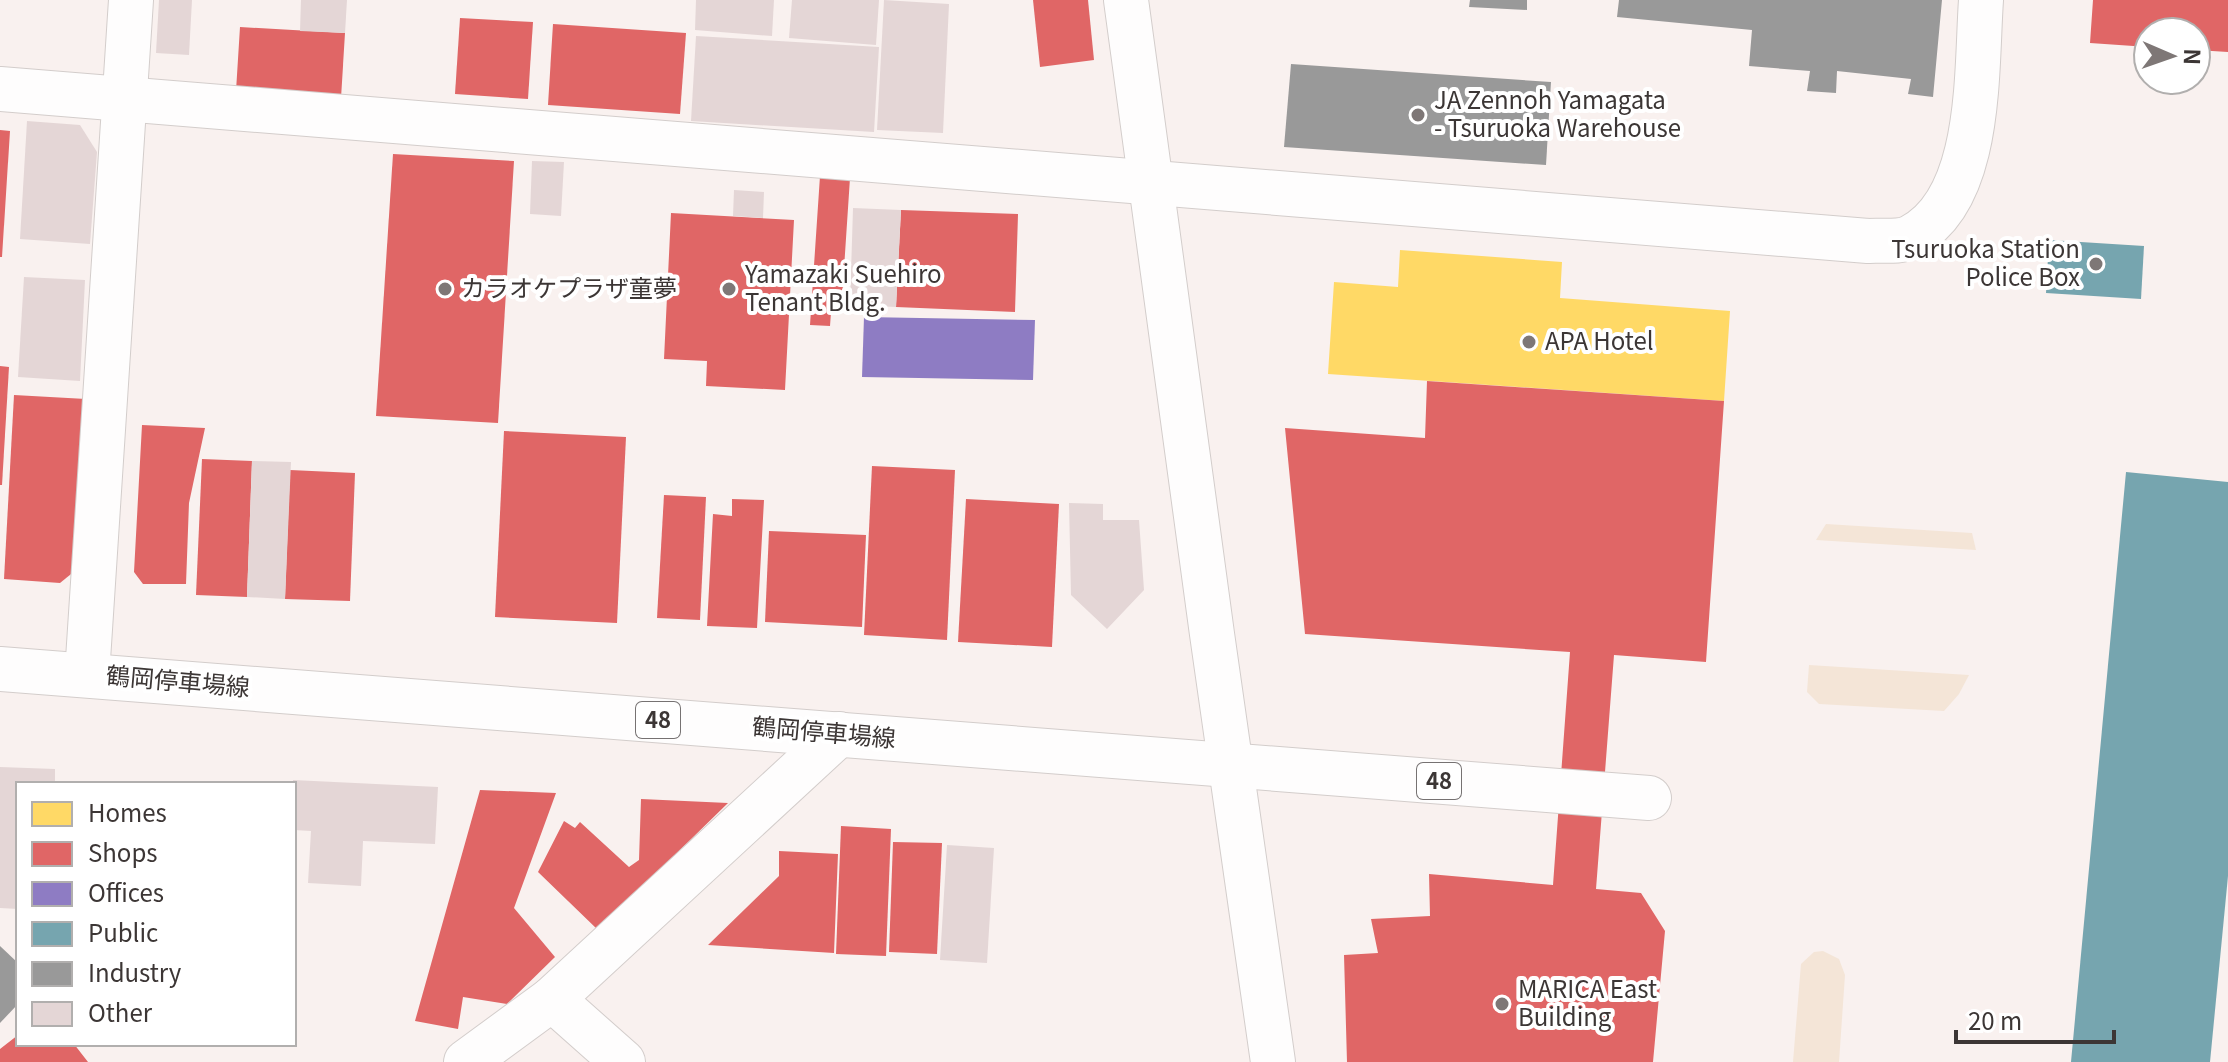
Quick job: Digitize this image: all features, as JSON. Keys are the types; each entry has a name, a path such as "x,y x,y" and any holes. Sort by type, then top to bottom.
{"street":[{"path":"87,675 131,0"},
{"path":"1126,0 1273,1062"},
{"path":"0,89 1868,241 1909,238 1932,222 1954,192 1969,147 1981,0"},
{"name":"鶴岡停車場線","path":"0,669 1649,798"},
{"path":"466,1062 552,999 839,734"},
{"path":"552,999 623,1062"}],"shaded area":[{"path":"1826,524 1972,533 1976,550 1816,540"},
{"path":"1809,665 1969,675 1959,694 1944,711 1819,704 1807,692"},
{"path":"1823,951 1839,959 1845,975 1839,1062 1793,1062 1801,964 1814,952"}],"building: Homes":[{"name":"APA Hotel","path":"1400,250 1562,262 1560,298 1730,311 1724,401 1328,374 1334,282 1398,287"}],"building: Shops":[{"path":"1033,0 1088,0 1094,60 1040,67"},
{"path":"2093,0 2228,0 2228,52 2212,51 2212,16 2132,16 2132,46 2090,43"},
{"path":"460,18 533,22 528,99 455,94"},
{"path":"553,24 686,33 680,114 548,105"},
{"path":"240,27 345,33 341,98 236,91"},
{"path":"0,130 10,131 2,257 0,257"},
{"name":"カラオケプラザ童夢","path":"393,154 514,161 498,423 376,416"},
{"path":"820,176 850,178 842,299 832,299 830,326 810,325"},
{"path":"901,210 1018,214 1015,312 896,307"},
{"name":"Yamazaki Suehiro Tenant Bldg.","path":"671,213 794,220 785,390 706,386 707,361 664,359"},
{"path":"0,366 9,367 2,485 0,485"},
{"path":"1427,381 1724,401 1706,662 1614,655 1596,889 1641,893 1665,931 1653,1062 1347,1062 1344,955 1378,953 1371,919 1430,916 1429,874 1553,885 1570,652 1305,634 1285,428 1425,438"},
{"path":"14,395 86,399 76,570 60,583 4,579"},
{"path":"142,425 205,428 189,503 186,584 143,584 134,572"},
{"path":"504,431 626,437 617,623 495,617"},
{"path":"202,459 252,461 247,597 196,595"},
{"path":"872,466 955,470 947,640 864,635"},
{"path":"290,470 355,473 350,601 285,599"},
{"path":"664,495 706,497 700,620 657,618"},
{"path":"732,499 764,500 757,628 707,626 713,514 732,516"},
{"path":"966,499 1059,504 1052,647 958,642"},
{"path":"769,531 866,535 862,627 765,622"},
{"path":"480,790 556,793 514,908 555,957 507,1004 463,997 458,1029 415,1021"},
{"path":"641,799 728,803 598,930 538,872 564,821 575,828 580,822 629,867 639,860"},
{"path":"841,826 891,829 886,956 836,954"},
{"path":"893,842 942,843 937,954 889,952"},
{"path":"779,851 838,854 834,953 708,945 779,876"},
{"path":"16,1037 16,1046 76,1046 88,1062 0,1062 0,1049"}],"building: Offices":[{"path":"864,317 1035,320 1033,380 862,377"}],"building: Public":[{"name":"Tsuruoka Station Police Box","path":"2049,240 2144,246 2141,299 2046,293"},
{"path":"2126,472 2228,482 2228,876 2210,1062 2071,1062"}],"building: Industry":[{"path":"1470,0 1527,0 1527,10 1469,7"},
{"path":"1619,0 1942,0 1933,97 1908,94 1911,79 1837,71 1836,93 1807,91 1810,71 1749,66 1752,30 1617,17"},
{"name":"JA Zennoh Yamagata - Tsuruoka Warehouse","path":"1291,64 1551,82 1546,165 1284,147"},
{"path":"0,946 16,961 16,1006 0,1023"}],"building: Other":[{"path":"159,0 192,0 189,55 156,53"},
{"path":"301,0 347,0 345,33 300,31"},
{"path":"696,0 774,0 772,36 695,30"},
{"path":"792,0 879,0 876,45 789,38"},
{"path":"884,0 949,4 943,133 877,130"},
{"path":"696,36 879,47 874,132 691,121"},
{"path":"27,121 80,125 97,152 90,244 20,239"},
{"path":"532,161 564,162 561,216 530,214"},
{"path":"734,190 764,192 763,218 733,216"},
{"path":"853,208 901,210 896,307 850,305"},
{"path":"24,277 85,280 80,381 18,377"},
{"path":"252,461 291,462 285,599 247,597"},
{"path":"1069,503 1103,504 1103,520 1139,520 1144,590 1107,629 1071,595"},
{"path":"0,767 55,769 55,782 16,782 16,909 0,908"},
{"path":"293,780 438,787 435,844 363,841 361,886 308,883 311,831 296,830 296,782"},
{"path":"947,845 994,848 987,963 940,960"}],"place":[{"name":"JA Zennoh Yamagata - Tsuruoka Warehouse","path":"1418,115"},
{"name":"Tsuruoka Station Police Box","path":"2096,264"},
{"name":"カラオケプラザ童夢","path":"445,289"},
{"name":"Yamazaki Suehiro Tenant Bldg.","path":"729,289"},
{"name":"APA Hotel","path":"1529,342"},
{"name":"MARICA East Building","path":"1502,1004"}]}
